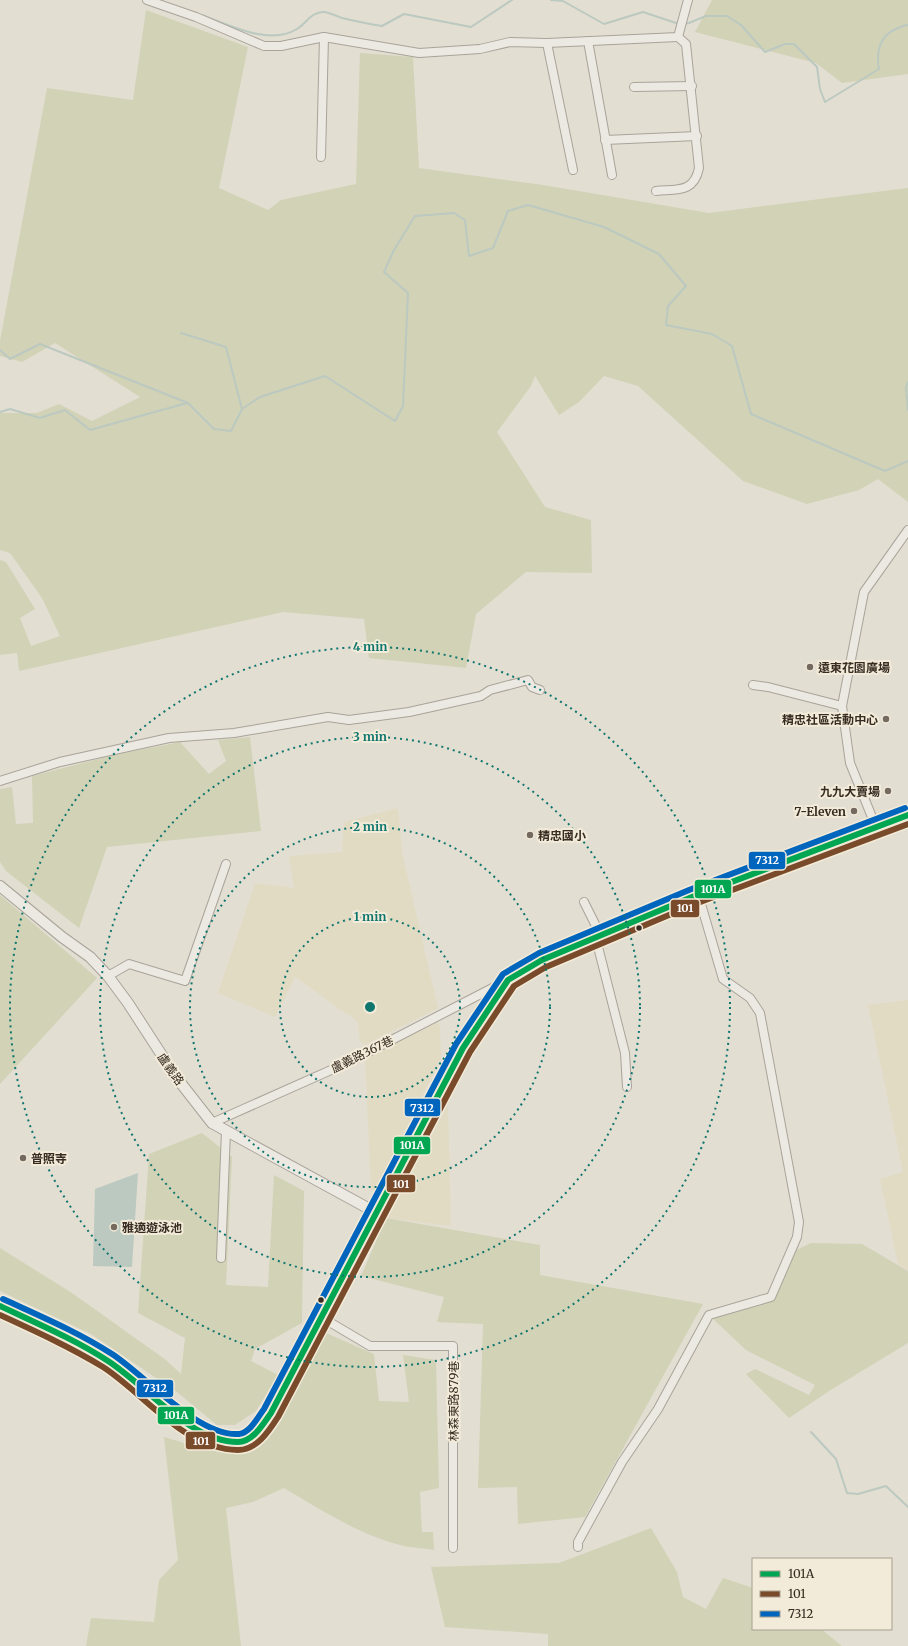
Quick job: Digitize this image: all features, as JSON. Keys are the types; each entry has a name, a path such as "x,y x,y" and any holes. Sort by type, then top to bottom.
{"main road":[{"path":"0,1306 42,1326 109,1362 206,1436 239,1442 256,1434 271,1413 375,1212 463,1048 508,980 542,960 598,938 698,894 908,815"}],"street":[{"path":"147,0 196,16 264,46 281,46 324,37 419,53 480,49 510,42 547,43 678,37 686,44 692,86 699,168 697,179 692,185 681,189 656,191"},
{"path":"678,37 688,0"},
{"path":"321,157 324,37"},
{"path":"588,41 612,175"},
{"path":"547,43 572,170"},
{"path":"634,87 692,86"},
{"path":"605,140 697,136"},
{"path":"876,828 850,763 842,706 864,592 908,530"},
{"path":"0,781 60,762 169,738 234,733 328,717 349,720 409,712 481,696 490,690 528,680 532,687 540,690"},
{"path":"753,685 768,687 842,706"},
{"path":"108,976 129,964 185,981 226,864"},
{"name":"盧義路","path":"0,886 62,937 90,957 108,976 128,1003 176,1077 212,1123 375,1212"},
{"path":"578,1547 578,1542 622,1462 658,1409 710,1315 771,1297 797,1237 800,1222 760,1013 750,998 724,979 698,894"},
{"path":"584,902 598,938 625,1053 626,1087"},
{"name":"盧義路367巷","path":"212,1123 349,1062 508,980"},
{"path":"221,1258 226,1131"},
{"name":"林森東路879巷","path":"321,1317 370,1346 453,1346 453,1548"}],"shaded area":[{"path":"398,808 402,852 438,1008 365,1045 360,1042 358,1022 295,977 275,1017 218,993 255,883 294,888 289,856 342,852 344,822"},
{"path":"908,1000 908,1270 898,1264 880,1179 903,1172 868,1005"},
{"path":"438,1022 440,1027 441,1057 376,1192 371,1190 365,1058"},
{"path":"448,1105 451,1226 386,1218"},
{"name":"雅適遊泳池","path":"138,1173 132,1267 93,1266 95,1189"}],"green space":[{"path":"712,0 908,0 908,74 842,83 816,63 695,32"},
{"path":"146,10 248,47 219,188 268,210 281,200 356,184 360,53 413,57 419,168 543,185 709,213 908,188 908,502 878,479 859,490 807,504 743,481 638,386 604,376 579,402 559,415 535,376 531,386 497,432 545,507 591,520 592,573 526,572 476,614 466,668 369,658 364,619 283,612 19,671 17,653 0,655 0,560 6,562 35,609 20,618 31,646 60,636 42,598 10,553 0,550 0,413 37,413 59,404 92,421 140,397 55,343 22,362 0,356 0,341 47,88 133,100"},
{"path":"250,737 261,831 107,847 79,928 6,871 0,862 0,789 12,787 16,824 33,823 32,776 114,755 180,742 209,774 226,761 218,740"},
{"path":"0,895 97,978 0,1084"},
{"path":"202,1133 232,1157 226,1285 268,1287 274,1175 304,1191 302,1323 255,1349 251,1361 278,1375 256,1411 235,1425 217,1425 177,1392 91,1334 0,1291 0,1248 72,1293 166,1360 181,1374 185,1338 138,1313 149,1154"},
{"path":"386,1218 540,1245 540,1275 703,1304 585,1517 518,1524 517,1487 478,1488 483,1324 437,1322 444,1297 361,1276"},
{"path":"811,1243 862,1244 908,1271 908,1343 829,1391 789,1418 746,1374 755,1369 809,1395 815,1385 746,1350 709,1315 771,1297 788,1254"},
{"path":"326,1333 374,1354 379,1401 409,1402 403,1355 436,1360 439,1488 420,1492 422,1532 433,1532 434,1550 408,1547 369,1535 340,1521 284,1488 253,1502 226,1508 241,1646 86,1646 91,1618 154,1622 159,1580 178,1560 164,1437 194,1446 250,1447 273,1432"},
{"path":"651,1528 677,1572 683,1597 706,1609 723,1578 752,1588 752,1630 822,1630 842,1646 548,1646 548,1634 445,1627 431,1567 559,1563"}],"waterway":[{"path":"202,15 237,28 262,35 286,34 297,29 312,16 320,12 382,26 404,14 471,27 512,0"},
{"path":"551,0 563,1 604,24 643,12 679,24"},
{"path":"683,24 706,16 727,16 741,25 765,52 785,44 794,44 817,67 820,89 825,102 879,69 878,57 882,41 890,32 902,26 908,25"},
{"path":"0,350 10,359 40,344 188,403 214,429 231,431 242,409 260,397 325,376 395,421 403,406 408,293 384,272 394,250 415,216 454,213 465,220 469,256 493,248 508,211 528,205 604,227 659,254 686,286 668,306 666,325 712,334 732,346 751,414 885,471 908,461"},
{"path":"181,333 226,347 242,409"},
{"path":"908,382 906,387 908,410"},
{"path":"0,412 10,409 40,418 65,410 90,430 187,403"},
{"path":"811,1432 836,1459 847,1493 858,1494 886,1486 908,1507"}],"transit line":[{"name":"7312","path":"3,1299 72,1331 112,1354 172,1403 206,1426 223,1432 239,1434 247,1431 264,1409 456,1044 503,974 539,953 689,890 905,808"},
{"name":"101A","path":"0,1306 68,1338 108,1361 170,1411 203,1433 220,1440 238,1442 248,1439 257,1432 271,1413 463,1048 508,980 542,960 692,897 908,815"},
{"name":"101","path":"0,1315 65,1346 103,1367 119,1378 166,1418 182,1430 200,1440 218,1447 238,1450 251,1447 262,1439 278,1417 470,1052 514,986 546,967 695,904 908,824"}],"place":[{"name":"遠東花園廣場","path":"810,667"},
{"name":"精忠社區活動中心","path":"886,719"},
{"name":"九九大賣場","path":"888,791"},
{"name":"7-Eleven","path":"854,811"},
{"name":"精忠國小","path":"530,835"},
{"name":"普照寺","path":"23,1158"},
{"name":"雅適遊泳池","path":"114,1227"}]}
